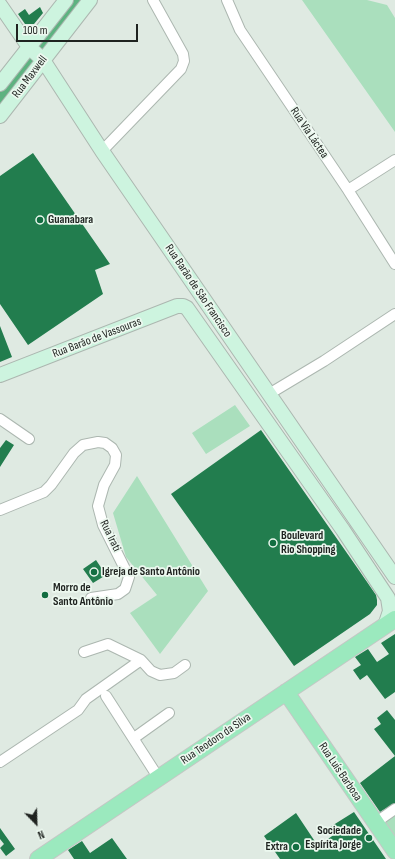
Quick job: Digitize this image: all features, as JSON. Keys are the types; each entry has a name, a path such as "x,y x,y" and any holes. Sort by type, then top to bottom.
{"main road":[{"name":"Rua Teodoro da Silva","path":"38,859 158,777 390,623"},
{"name":"Rua Luís Barbosa","path":"286,692 395,851"}],"street":[{"name":"Rua Maxwell","path":"0,84 66,0"},
{"name":"Rua Maxwell","path":"0,116 90,0"},
{"path":"102,151 181,69 184,61 183,54 153,0"},
{"name":"Rua Via Láctea","path":"227,0 240,30 348,190 395,264"},
{"name":"Rua Barão de São Francisco","path":"0,6 29,47 44,60 102,151 395,577"},
{"path":"348,190 395,160"},
{"path":"187,310 192,297 194,285"},
{"path":"187,310 197,305 206,303"},
{"name":"Rua Barão de Vassouras","path":"0,375 83,344 177,306 187,310"},
{"name":"Rua Barão de São Francisco","path":"187,310 242,386 388,598 390,623"},
{"path":"242,386 260,399 324,361 395,314"},
{"path":"0,419 29,439"},
{"name":"Rua Irati","path":"0,510 44,492 83,445 90,442 105,443 112,448 116,455 115,465 104,485 98,506 103,525 129,577 125,589 118,594 91,598"},
{"path":"84,652 108,644 141,660 151,671 160,675 174,673 185,665"},
{"path":"0,762 78,710 86,699 141,660"},
{"path":"106,696 158,777"},
{"path":"134,738 169,712"},
{"path":"375,823 395,809"}],"green space":[{"path":"302,0 367,0 387,5 395,18 395,132"},
{"path":"235,405 250,426 206,454 192,433"},
{"path":"137,476 208,591 160,654 130,613 157,595 126,557 113,513"},
{"path":"395,813 395,843 383,821"}],"building":[{"path":"40,7 43,13 34,24 25,24 18,14 25,9 29,15"},
{"name":"Guanabara","path":"33,153 110,264 95,270 103,294 28,345 0,304 0,176"},
{"path":"0,326 12,357 0,362"},
{"name":"Boulevard Rio Shopping","path":"261,430 376,595 377,600 377,605 370,614 294,666 171,494"},
{"path":"6,440 14,445 0,467 0,448"},
{"name":"Igreja de Santo Antônio","path":"96,560 106,575 93,583 83,569"},
{"path":"395,634 395,692 385,699 367,675 360,680 353,670 361,665 355,657 368,649 377,662 389,654 381,643"},
{"path":"387,710 395,720 395,756 374,729 381,724 377,718"},
{"path":"395,756 395,803 380,812 360,783"},
{"path":"354,812 386,859 280,859 264,836 296,813 318,846 335,834 330,827"},
{"path":"0,828 15,849 6,856 0,848 4,844 0,839"},
{"path":"112,838 127,859 74,859 68,850 82,841 90,853"}],"waterway":[{"path":"41,46 77,0"},
{"path":"0,98 28,62"}],"place":[{"name":"Guanabara","path":"40,220"},
{"name":"Boulevard Rio Shopping","path":"273,543"},
{"name":"Igreja de Santo Antônio","path":"94,572"},
{"name":"Morro de Santo Antônio","path":"45,595"},
{"name":"Sociedade Espírita Jorge","path":"369,838"},
{"name":"Extra","path":"296,847"}]}
